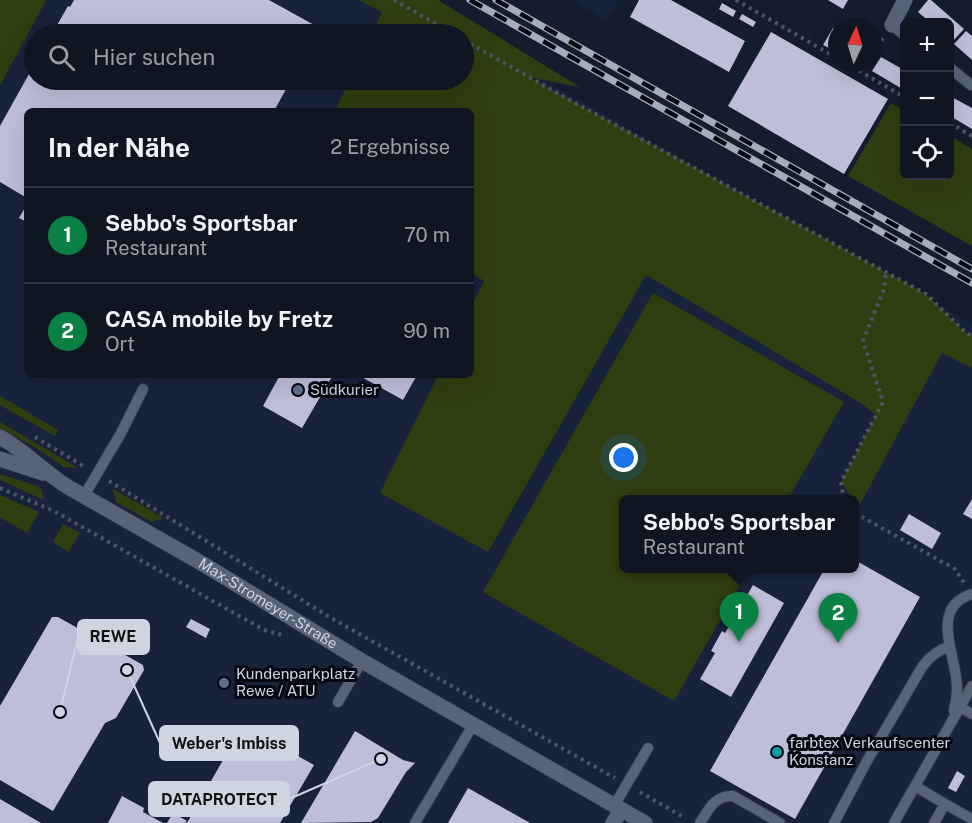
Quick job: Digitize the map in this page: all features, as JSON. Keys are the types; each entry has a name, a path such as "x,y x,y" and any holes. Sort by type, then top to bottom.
{"street":[{"path":"892,25 905,0"},
{"name":"Max-Stromeyer-Straße","path":"0,436 17,447 48,474 84,496 203,564 616,813 645,823"},
{"name":"Max-Stromeyer-Straße","path":"0,459 48,474"}],"lane":[{"path":"892,25 900,32"},
{"path":"954,71 971,85"},
{"path":"84,496 121,433 143,388"},
{"path":"954,718 957,688 947,620 950,608 960,599 971,594"},
{"path":"834,823 922,667 929,658 950,646"},
{"path":"338,702 362,661"},
{"path":"894,823 972,686"},
{"path":"960,707 972,714"},
{"path":"415,823 472,725"},
{"path":"616,813 627,785 648,748"},
{"path":"915,786 972,819"},
{"path":"700,823 715,801 719,797 726,796 733,796 780,823"},
{"path":"934,823 945,804"}],"path":[{"path":"393,0 436,24"},
{"path":"736,0 828,53"},
{"path":"474,46 576,104 926,294 972,336"},
{"path":"862,72 900,95"},
{"path":"954,125 972,136"},
{"path":"843,495 841,482 883,402 863,341 884,289 886,271"},
{"path":"29,433 330,618 694,823"},
{"path":"0,488 54,511 264,630"},
{"path":"859,515 956,569 971,594"}],"shaded area":[{"path":"14,0 403,0 445,24 24,24 24,90 474,90 474,41 972,324 972,823 0,823 0,23"},
{"path":"572,0 619,0 607,20"}],"green space":[{"path":"0,0 46,0 33,24 24,24 24,41 0,86"},
{"path":"359,0 438,0 580,87 529,77 926,294 972,336 972,368 942,353 859,506 859,495 850,495 841,482 876,415 859,402 646,275 488,552 380,493 437,378 474,378 474,301 484,281 474,275 474,108 336,108 345,90 474,90 474,24 377,24 382,12"},
{"path":"891,103 900,109 900,180 954,180 954,138 972,149 972,246 848,176"},
{"path":"653,293 844,402 790,495 619,495 619,573 747,573 674,701 483,592"},
{"path":"0,396 58,430 55,436 0,405"},
{"path":"0,422 78,468 64,467 0,428"},
{"path":"0,474 37,486 41,489 44,500 0,480"},
{"path":"113,489 162,519 152,522 116,502"},
{"path":"0,495 39,512 27,533 0,517"},
{"path":"63,524 80,533 68,552 53,542"}],"building":[{"path":"74,0 269,0 312,24 58,24 68,6 70,7"},
{"path":"639,0 671,0 745,41 729,72 630,17"},
{"path":"828,0 848,0 843,9"},
{"path":"928,0 931,0 951,18 925,18 918,12"},
{"path":"722,3 736,11 733,17 719,9"},
{"path":"742,14 756,22 753,27 739,19"},
{"path":"954,20 964,29 954,40"},
{"path":"966,31 972,36 972,60 954,44"},
{"path":"771,32 828,65 828,72 841,72 888,99 844,174 728,106"},
{"path":"828,36 828,48 823,45"},
{"path":"882,58 900,68 900,88 874,72 882,72"},
{"path":"24,83 24,90 286,90 276,108 24,108 24,196 0,182 0,126"},
{"path":"954,98 972,108 972,129 954,118"},
{"path":"24,209 24,220 19,218"},
{"name":"Südkurier","path":"278,378 331,378 302,428 263,406"},
{"name":"Südkurier","path":"363,378 415,378 403,400"},
{"path":"972,499 972,519 963,514"},
{"path":"909,514 941,533 932,549 900,530"},
{"path":"859,562 920,597 795,819 710,771 822,573 859,573"},
{"path":"753,585 784,603 731,697 700,679 715,653 711,651 722,631 725,633"},
{"path":"52,617 58,617 143,665 144,670 116,718 105,723 53,811 0,780 0,706"},
{"path":"191,619 210,629 206,638 186,627"},
{"path":"243,725 314,765 280,823 187,823"},
{"path":"355,731 403,760 415,763 406,772 378,818 371,822 301,823"},
{"path":"957,771 965,776 956,792 948,788"},
{"path":"468,788 530,823 448,823"},
{"path":"122,796 144,808 143,812 163,823 108,823"},
{"path":"0,799 41,823 0,823"},
{"path":"173,813 187,821 167,823"}],"railway":[{"path":"470,0 972,283"},
{"path":"496,0 972,269"}],"place":[{"name":"Südkurier","path":"298,390"},
{"name":"Sebbo's Sportsbar","path":"739,642"},
{"name":"CASA mobile by Fretz","path":"838,643"},
{"name":"Weber's Imbiss","path":"127,670"},
{"name":"Kundenparkplatz Rewe / ATU","path":"224,683"},
{"name":"REWE","path":"60,712"},
{"name":"farbtex Verkaufscenter Konstanz","path":"777,752"},
{"name":"DATAPROTECT","path":"381,759"}]}
